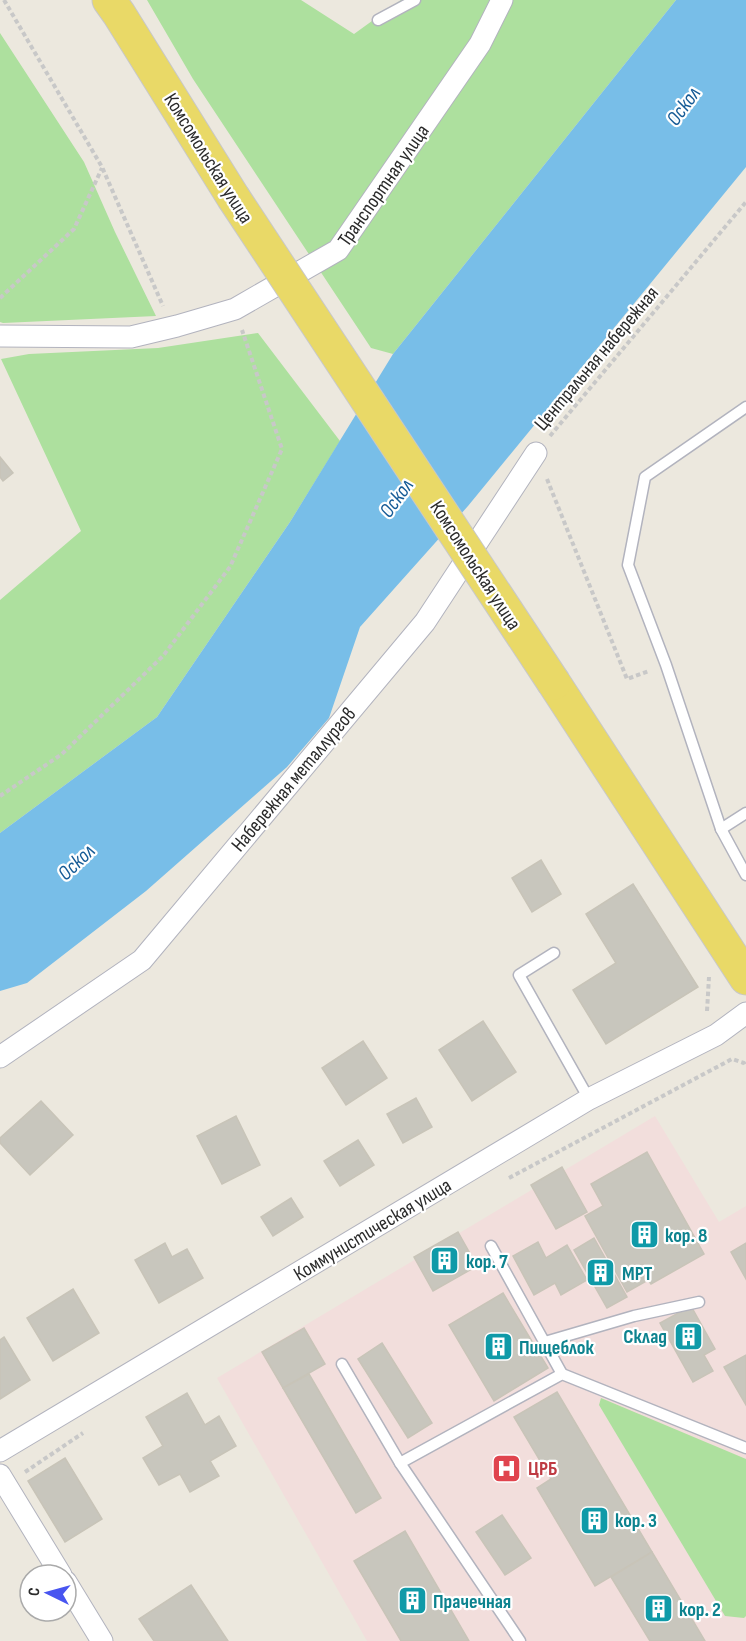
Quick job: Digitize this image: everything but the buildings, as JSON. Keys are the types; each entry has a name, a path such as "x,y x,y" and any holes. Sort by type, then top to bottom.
{"main road":[{"name":"Комсомольская улица","path":"109,0 233,197 739,967"}],"street":[{"name":"Транспортная улица","path":"0,336 131,336 177,326 235,309 338,250 480,44 502,0"},
{"name":"Набережная металлургов","path":"0,1057 142,960 425,622 536,453"},
{"name":"Коммунистическая улица","path":"0,1451 590,1099 716,1035 746,1013"},
{"path":"10,1475 55,1563"},
{"path":"78,1602 102,1641"}],"lane":[{"path":"378,20 415,0"},
{"path":"746,407 645,477 628,565 666,665 721,829 746,875"},
{"path":"721,829 746,813"},
{"path":"554,953 519,975 590,1099"},
{"path":"491,1246 562,1374 746,1448"},
{"path":"544,1342 634,1316 699,1302"},
{"path":"342,1364 400,1463 520,1641"},
{"path":"400,1463 562,1374"}],"path":[{"path":"4,0 102,167 164,307 177,326"},
{"path":"0,298 74,229 102,167"},
{"name":"Центральная набережная","path":"666,665 627,679 536,453 746,202"},
{"path":"0,796 62,754 163,656 230,567 282,449 235,309"},
{"path":"739,967 709,971 706,1015 732,1059 744,1063 746,1067"},
{"path":"507,1180 732,1059"},
{"path":"10,1475 86,1431"}],"shaded area":[{"name":"ЦРБ","path":"655,1116 719,1222 746,1206 746,1641 367,1641 217,1378"}],"green space":[{"path":"147,0 301,0 354,34 401,0 676,0 393,354 371,348 193,79"},
{"path":"0,33 84,162 156,316 0,322"},
{"path":"258,333 340,441 290,522 157,717 0,833 0,600 81,531 1,359 29,354 158,348"},
{"path":"601,1398 746,1459 746,1616 744,1618 725,1616 599,1405"}],"water":[{"name":"Оскол","path":"676,0 746,0 746,167 468,506 360,627 329,718 287,767 146,891 27,983 0,991 0,833 157,717 290,522 393,354"}],"place":[{"name":"кор. 8","path":"644,1235"},
{"name":"кор. 7","path":"445,1261"},
{"name":"МРТ","path":"601,1273"},
{"name":"Склад","path":"688,1336"},
{"name":"Пищеблок","path":"498,1347"},
{"name":"ЦРБ","path":"507,1468"},
{"name":"кор. 3","path":"594,1520"},
{"name":"Прачечная","path":"412,1601"},
{"name":"кор. 2","path":"658,1609"}]}
